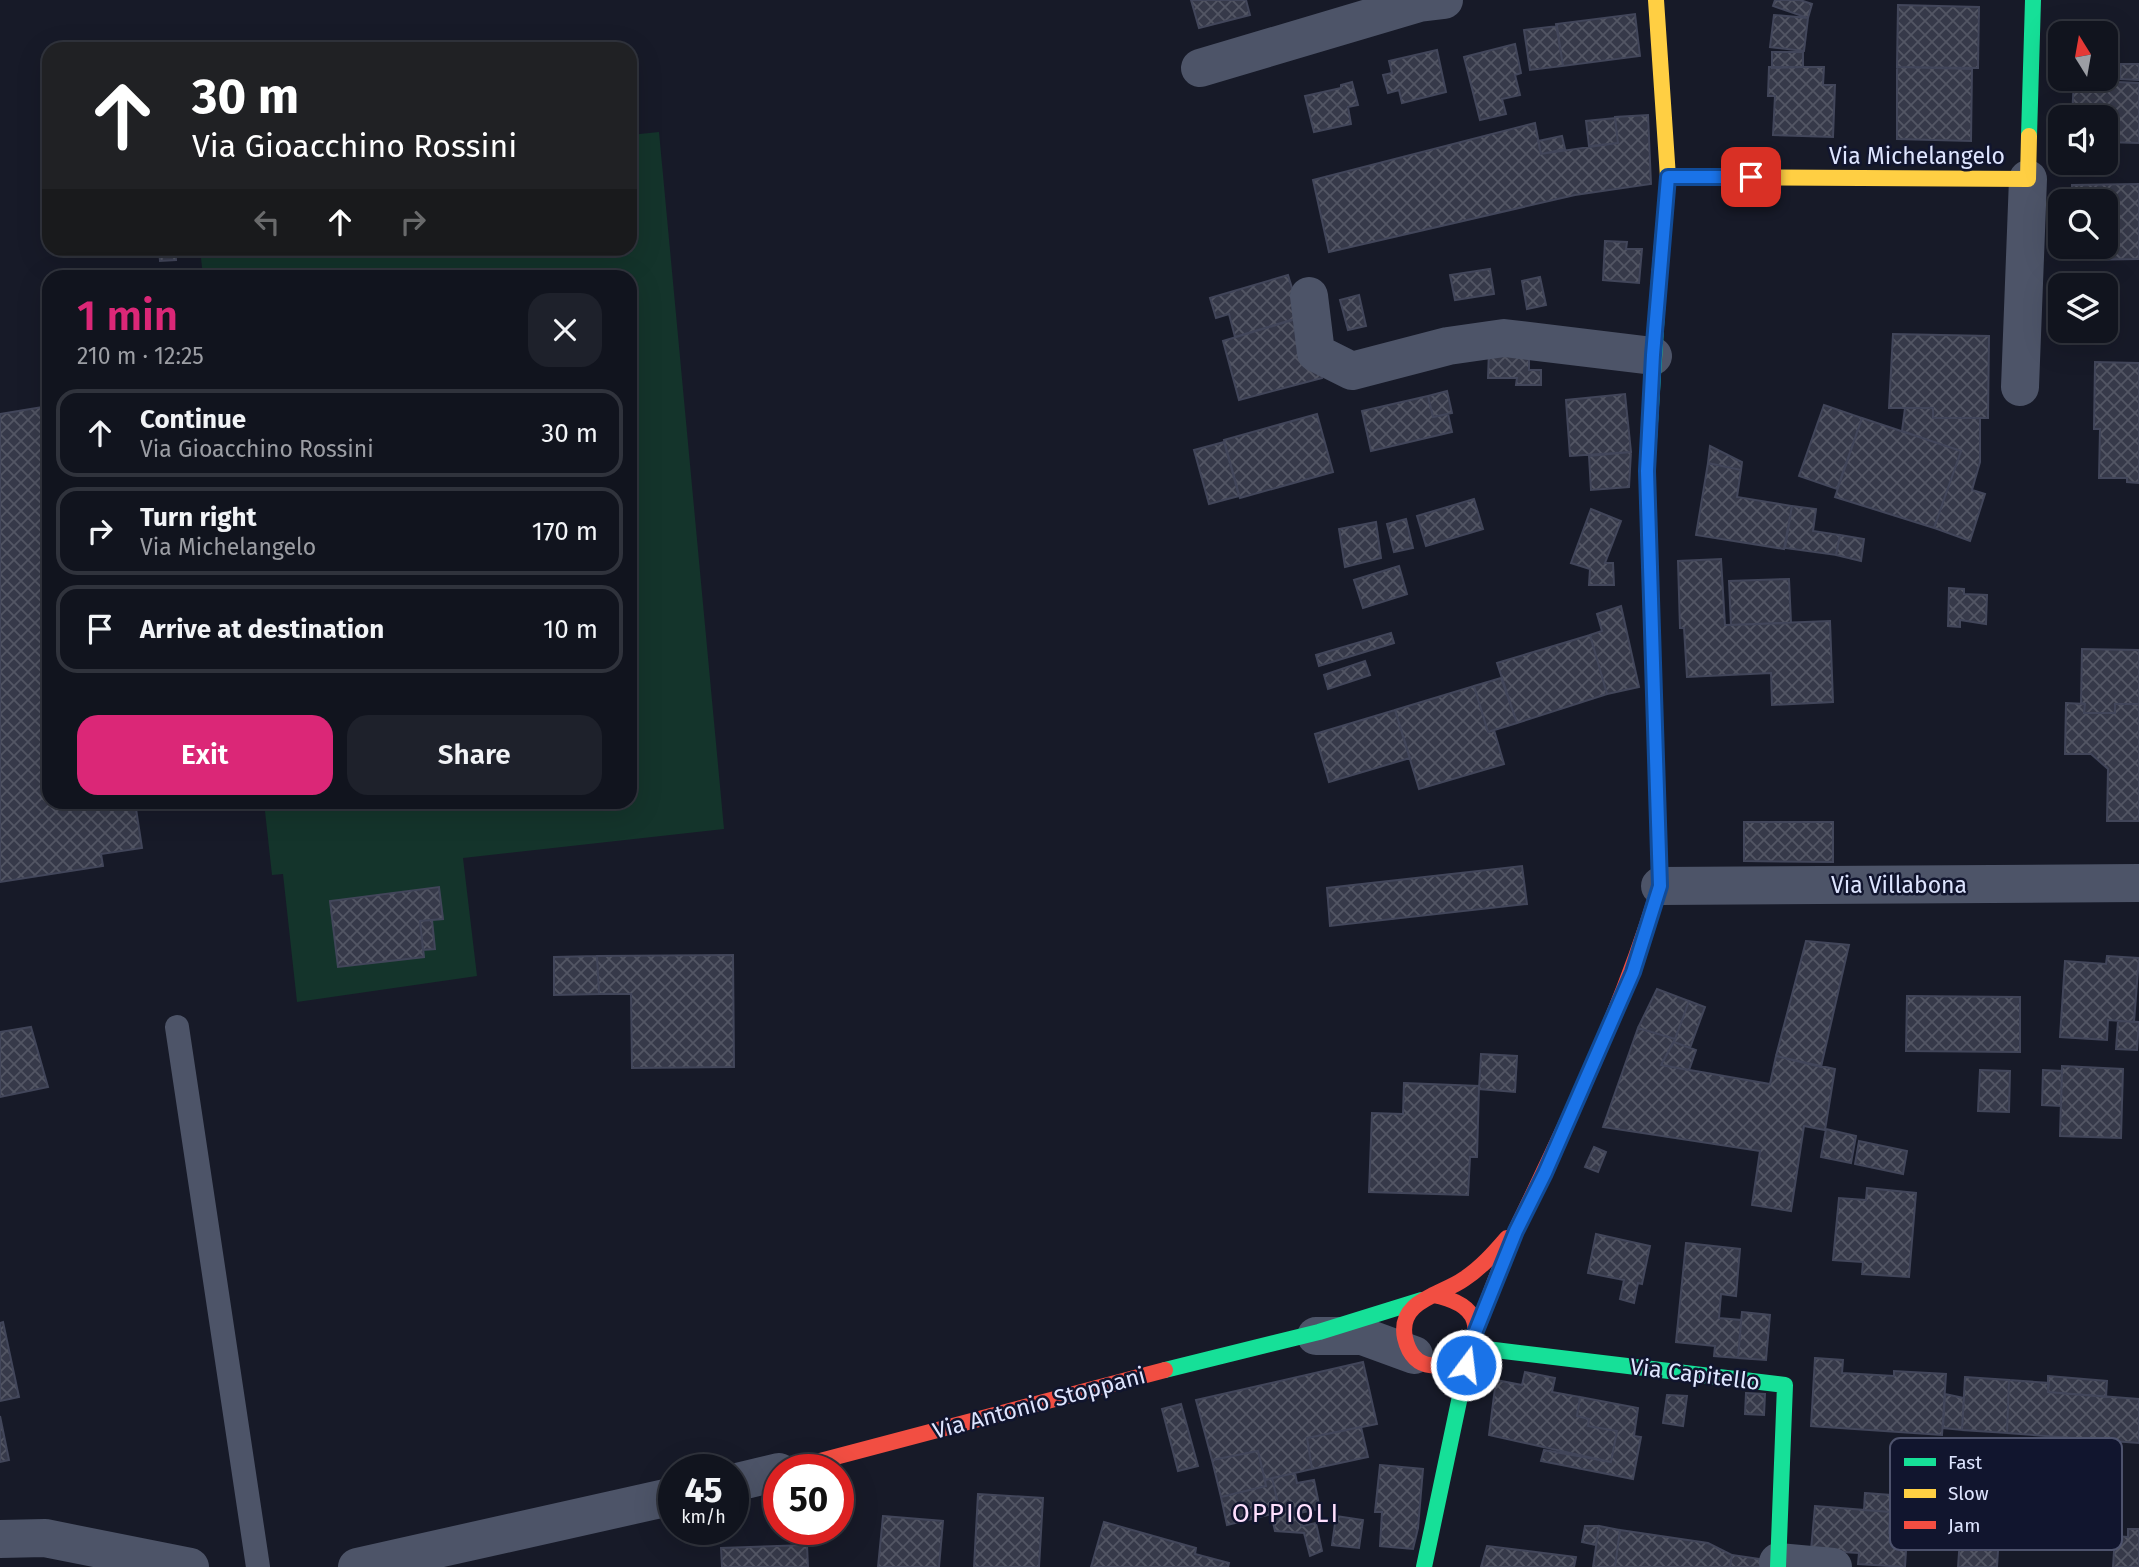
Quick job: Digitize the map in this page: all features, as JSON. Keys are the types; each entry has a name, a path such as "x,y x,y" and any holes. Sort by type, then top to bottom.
{"main road":[{"path":"1424,1567 1472,1343 1474,1322 1463,1304 1454,1298 1427,1298 1414,1306 1405,1325 1408,1346 1422,1365 1452,1363 1472,1343 1522,1216 1545,1173 1633,972 1660,886 1647,471 1653,355 1668,177 1656,0"},
{"name":"Via Michelangelo","path":"1668,177 2028,179 2033,0"},
{"name":"Via Antonio Stoppani","path":"846,1454 1293,1338 1427,1298 1453,1287 1476,1270 1495,1253 1522,1216"},
{"name":"Via Capitello","path":"1472,1343 1785,1385 1778,1564"},
{"path":"1442,1410 1447,1451 1446,1470"}],"street":[{"path":"1200,68 1419,3 1444,0"},
{"path":"2020,387 2028,179"},
{"path":"1309,296 1316,353 1352,371 1448,346 1504,338 1653,355"},
{"name":"Via Villabona","path":"1660,886 2139,883"},
{"path":"1293,1338 1362,1336 1422,1365"},
{"path":"357,1567 658,1500"},
{"path":"0,1539 45,1538 190,1567"},
{"name":"Via Capitello","path":"1778,1564 1833,1567"}],"lane":[{"path":"177,1027 258,1567"}],"green space":[{"path":"659,132 724,829 463,858 477,976 297,1002 283,874 272,875 265,809 637,809 637,270 202,270 201,256 637,256 637,134"}],"building":[{"path":"1191,0 1246,0 1250,15 1199,28"},
{"path":"1775,0 1800,0 1812,4 1808,18 1773,6"},
{"path":"1898,5 1979,7 1978,68 1897,67"},
{"path":"1635,14 1640,56 1563,66 1556,24"},
{"path":"1774,15 1808,18 1804,51 1770,47"},
{"path":"1557,26 1563,66 1530,70 1524,30"},
{"path":"1515,44 1521,73 1515,75 1520,95 1502,99 1506,114 1480,120 1464,57"},
{"path":"1437,50 1446,92 1402,103 1399,90 1388,93 1383,75 1392,73 1389,61"},
{"path":"1772,52 1803,52 1803,67 1772,68"},
{"path":"2121,64 2139,64 2139,80 2120,79"},
{"path":"1769,67 1824,67 1823,85 1835,85 1833,137 1773,135 1775,96 1768,96"},
{"path":"1897,67 1972,69 1971,141 1897,139"},
{"path":"1352,82 1358,105 1348,107 1351,124 1314,132 1305,96 1341,88 1341,85"},
{"path":"2118,82 2139,83 2139,143 2118,142 2118,105 2073,105 2073,91 2118,91"},
{"path":"1648,115 1651,184 1575,195 1329,252 1313,180 1535,123 1541,154 1618,143 1615,117"},
{"path":"1615,118 1618,143 1589,146 1586,121"},
{"path":"1562,136 1565,149 1541,154 1538,141"},
{"path":"2139,184 2139,259 2079,260 2118,259 2118,189 2072,189 2072,185"},
{"path":"1605,241 1627,242 1626,249 1642,249 1639,283 1603,280"},
{"path":"160,256 176,256 176,260 160,261"},
{"path":"1490,269 1494,294 1455,300 1450,275"},
{"path":"1288,275 1301,317 1235,337 1229,314 1216,318 1210,298"},
{"path":"1540,277 1546,305 1527,309 1522,281"},
{"path":"1359,295 1366,326 1348,330 1340,300"},
{"path":"1306,316 1322,378 1239,400 1223,341"},
{"path":"1893,334 1989,336 1988,418 1933,418 1933,408 1889,408"},
{"path":"1489,350 1529,350 1529,370 1541,370 1541,385 1516,385 1517,378 1488,378"},
{"path":"2095,362 2139,363 2139,483 2127,482 2127,478 2099,478 2100,429 2094,429"},
{"path":"1447,391 1452,413 1433,417 1428,396"},
{"path":"1625,394 1631,452 1570,456 1566,400"},
{"path":"1428,396 1433,417 1448,414 1452,432 1371,451 1362,411"},
{"path":"1824,405 1862,418 1837,489 1799,476"},
{"path":"42,407 42,809 136,809 142,848 101,854 103,866 0,882 0,414"},
{"path":"1905,408 1933,408 1933,418 1980,418 1980,462 1972,490 1985,494 1970,541 1934,528 1961,451 1902,431"},
{"path":"1317,414 1333,472 1240,498 1224,440"},
{"path":"1862,418 1961,451 1934,528 1835,497"},
{"path":"1224,442 1239,496 1209,504 1194,450"},
{"path":"1710,446 1742,462 1741,470 1708,463"},
{"path":"1631,452 1629,487 1591,490 1589,456"},
{"path":"1708,463 1741,470 1737,497 1792,506 1784,549 1696,535"},
{"path":"1474,499 1483,529 1426,546 1417,516"},
{"path":"1792,506 1816,509 1813,531 1840,535 1836,555 1785,548"},
{"path":"1591,509 1621,521 1605,563 1613,563 1614,585 1589,585 1590,569 1571,563"},
{"path":"1406,519 1413,548 1394,552 1387,524"},
{"path":"1376,522 1381,558 1345,567 1339,529"},
{"path":"1840,535 1864,539 1861,561 1836,555"},
{"path":"1721,559 1725,625 1830,621 1833,702 1772,705 1771,673 1687,677 1684,628 1680,628 1678,561"},
{"path":"1399,566 1407,594 1363,608 1354,580"},
{"path":"1789,579 1791,623 1731,625 1729,581"},
{"path":"1949,588 1964,589 1964,594 1987,595 1986,624 1960,620 1960,627 1948,626"},
{"path":"1621,606 1639,687 1607,694 1590,635 1602,631 1597,614"},
{"path":"1391,633 1394,643 1319,666 1316,655"},
{"path":"1590,635 1607,694 1517,723 1497,663"},
{"path":"2082,649 2139,650 2139,704 2115,704 2115,713 2084,713 2085,704 2081,703"},
{"path":"1365,661 1370,675 1328,689 1324,675"},
{"path":"1501,678 1517,723 1488,732 1474,686"},
{"path":"1474,686 1488,732 1494,730 1504,764 1419,789 1395,710"},
{"path":"2066,703 2085,704 2084,713 2115,713 2115,704 2139,704 2139,821 2107,821 2108,769 2091,754 2065,754"},
{"path":"1395,710 1410,758 1329,782 1315,734"},
{"path":"1744,822 1833,822 1833,862 1744,861"},
{"path":"1522,866 1527,904 1330,926 1327,888"},
{"path":"439,887 443,919 420,921 424,957 338,967 330,901"},
{"path":"432,920 435,949 423,950 420,921"},
{"path":"1806,941 1849,945 1821,1067 1776,1056"},
{"path":"733,955 734,1067 632,1068 631,994 599,994 597,956"},
{"path":"597,956 599,994 554,995 554,957"},
{"path":"2107,956 2139,958 2134,1022 2108,1020 2107,1040 2060,1037 2065,961 2106,964"},
{"path":"1657,989 1689,1001 1675,1039 1638,1028"},
{"path":"1907,996 2020,997 2020,1052 1906,1051"},
{"path":"1689,1001 1705,1007 1690,1048 1674,1042"},
{"path":"2118,1021 2139,1022 2137,1050 2116,1049"},
{"path":"31,1027 48,1087 0,1097 0,1032"},
{"path":"1638,1028 1675,1039 1661,1065 1770,1084 1776,1056 1835,1069 1825,1130 1804,1126 1791,1211 1752,1205 1760,1151 1603,1127"},
{"path":"1674,1042 1696,1050 1689,1070 1661,1065"},
{"path":"1481,1054 1517,1056 1515,1092 1479,1089"},
{"path":"2062,1066 2123,1069 2121,1138 2060,1136"},
{"path":"1980,1070 2010,1071 2009,1112 1978,1111"},
{"path":"2043,1070 2062,1071 2061,1106 2042,1105"},
{"path":"1404,1083 1479,1086 1477,1157 1470,1157 1468,1195 1369,1192 1372,1113 1403,1114"},
{"path":"1826,1129 1856,1136 1851,1163 1821,1157"},
{"path":"1859,1141 1907,1151 1903,1174 1855,1164"},
{"path":"1594,1147 1606,1152 1598,1172 1585,1167"},
{"path":"1867,1188 1916,1193 1909,1277 1862,1274 1863,1262 1833,1260 1839,1198 1866,1200"},
{"path":"1596,1234 1650,1246 1642,1284 1638,1283 1634,1303 1620,1299 1624,1280 1588,1273"},
{"path":"1686,1243 1740,1249 1736,1296 1721,1294 1719,1318 1741,1320 1738,1358 1714,1356 1715,1346 1676,1342"},
{"path":"1742,1312 1770,1315 1766,1360 1738,1358"},
{"path":"3,1322 19,1397 0,1401 0,1323"},
{"path":"1815,1358 1843,1360 1842,1373 1894,1376 1894,1371 1946,1374 1942,1435 1811,1426"},
{"path":"1363,1362 1377,1424 1307,1438 1312,1469 1265,1480 1258,1451 1212,1460 1196,1400"},
{"path":"1525,1372 1555,1378 1552,1392 1580,1397 1577,1416 1589,1419 1588,1426 1617,1431 1611,1462 1489,1435 1496,1380 1522,1385"},
{"path":"2048,1376 2107,1381 2106,1397 2048,1392"},
{"path":"1965,1377 2009,1380 2007,1433 1962,1430"},
{"path":"2009,1380 2049,1383 2048,1392 2139,1399 2139,1443 2122,1442 2122,1438 2073,1438 2007,1433"},
{"path":"1746,1393 1765,1394 1764,1415 1745,1414"},
{"path":"1945,1394 1964,1398 1962,1430 1943,1428"},
{"path":"1667,1395 1687,1396 1683,1426 1663,1423"},
{"path":"1580,1397 1638,1408 1634,1436 1641,1437 1633,1479 1541,1461 1544,1450 1611,1462 1617,1431 1588,1426 1589,1419 1577,1416"},
{"path":"1181,1404 1198,1466 1178,1471 1162,1409"},
{"path":"0,1416 9,1460 0,1462"},
{"path":"1361,1427 1368,1457 1312,1469 1307,1438"},
{"path":"1258,1451 1266,1486 1221,1497 1212,1460"},
{"path":"1380,1465 1423,1469 1418,1528 1413,1549 1380,1546 1382,1512 1375,1512"},
{"path":"1295,1473 1297,1483 1314,1480 1320,1509 1299,1513 1302,1526 1316,1523 1322,1551 1310,1556 1304,1533 1275,1531 1271,1514 1280,1512 1272,1478"},
{"path":"1272,1478 1280,1512 1227,1525 1221,1497 1266,1486 1265,1480"},
{"path":"1865,1493 1890,1495 1890,1512 1864,1510"},
{"path":"978,1494 1043,1498 1039,1567 974,1567"},
{"path":"1815,1506 1890,1512 1890,1550 1906,1550 1905,1567 1858,1564 1859,1553 1811,1550"},
{"path":"883,1516 943,1521 939,1567 878,1567"},
{"path":"1336,1516 1363,1520 1359,1548 1332,1545"},
{"path":"1104,1522 1196,1548 1195,1554 1229,1563 1228,1567 1091,1567"},
{"path":"1585,1526 1599,1526 1596,1545 1582,1542"},
{"path":"1599,1526 1620,1530 1615,1567 1593,1567"},
{"path":"2128,1529 2139,1529 2139,1567 2113,1567 2114,1550 2122,1550 2122,1537 2128,1537"},
{"path":"1620,1530 1708,1543 1732,1555 1730,1567 1615,1567"},
{"path":"807,1545 808,1567 722,1567 721,1548"},
{"path":"1487,1546 1576,1557 1574,1567 1481,1567"},
{"path":"1959,1550 1998,1550 1997,1567 1958,1567"},
{"path":"1732,1555 1767,1560 1766,1567 1730,1567"}],"traffic: fast":[{"path":"2029,136 2033,0"},
{"path":"1656,897 1660,886 1647,471 1659,279"},
{"path":"1165,1370 1319,1332 1422,1300"},
{"path":"1470,1347 1785,1385 1778,1567"},
{"path":"1424,1567 1470,1349"}],"traffic: slow":[{"path":"1656,0 1668,177 1659,279"},
{"path":"1668,177 2028,179 2029,136"}],"traffic: jam":[{"path":"1475,1333 1510,1244 1612,1019 1656,897"},
{"path":"1433,1295 1462,1306 1474,1321 1473,1337 1464,1352 1448,1362 1431,1365 1415,1358 1405,1338 1404,1325 1408,1315 1423,1300 1470,1275 1507,1238"},
{"path":"847,1454 1165,1370"}],"district":[{"name":"OPPIOLI","path":"1286,1513"}],"route":[{"path":"1466,1365 1475,1333 1522,1216 1545,1173 1633,972 1660,886 1647,471 1653,355 1668,177 1751,177"}]}
